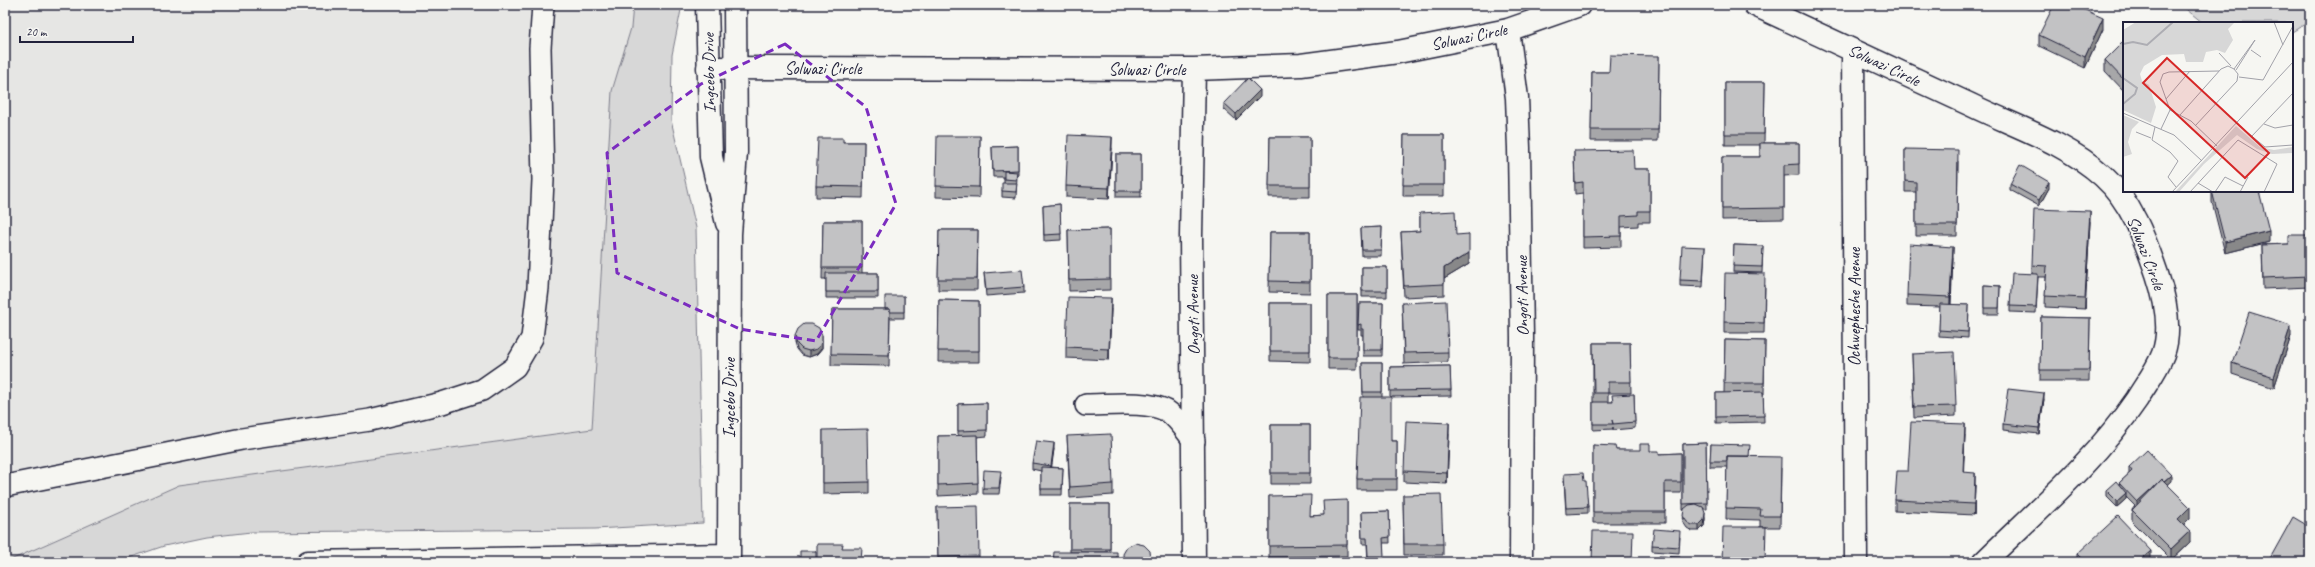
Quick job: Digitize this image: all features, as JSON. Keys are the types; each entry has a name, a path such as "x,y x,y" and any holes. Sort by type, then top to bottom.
{"street":[{"name":"Ingcebo Drive","path":"707,5 711,158 718,194 730,234"},
{"name":"Ingcebo Drive","path":"729,558 730,234 735,167 735,5"},
{"name":"Solwazi Circle","path":"708,68 1194,69 1301,65 1398,52 1508,30 1579,5"},
{"name":"Solwazi Circle","path":"1755,5 1996,117 2043,136 2073,154 2104,177 2122,197 2137,223 2163,292 2168,331 2163,353 2150,379 2119,425 2092,456 1984,562"},
{"name":"Ongoti Avenue","path":"1508,30 1517,98 1519,148 1522,338 1521,562"},
{"name":"Ochwepheshe Avenue","path":"1853,51 1856,562"},
{"name":"Ongoti Avenue","path":"1194,69 1191,236 1194,562"},
{"path":"308,562 729,558"}],"lane":[{"path":"5,486 242,439 370,420 442,403 482,390 516,367 532,338 538,288 543,180 540,48 543,5"},
{"path":"1086,405 1146,405 1159,407 1173,416 1194,441"}],"highlighted area":[{"path":"785,44 866,107 896,204 816,341 740,329 617,273 607,153 701,84"}],"shaded area":[{"path":"5,5 633,5 631,28 612,92 592,429 179,485 5,562"},
{"path":"633,5 682,5 672,55 671,120 696,228 703,523 595,529 251,532 207,537 164,546 117,562 6,562 179,485 592,429 612,91 631,28"},
{"path":"2181,5 2310,5 2310,21 2293,31 2293,22 2202,22"}],"building":[{"path":"2054,5 2074,5 2103,18 2085,57 2039,35"},
{"path":"2123,42 2123,79 2105,60"},
{"path":"1610,55 1659,56 1658,130 1591,130 1592,72 1609,72"},
{"path":"1248,78 1260,90 1236,114 1224,103"},
{"path":"1725,82 1765,82 1764,134 1725,134"},
{"path":"2310,98 2310,106 2307,100"},
{"path":"1068,135 1112,137 1109,188 1066,186"},
{"path":"1404,135 1444,135 1444,185 1403,185"},
{"path":"937,136 980,136 979,187 936,186"},
{"path":"1270,137 1310,137 1310,186 1269,186"},
{"path":"818,138 843,138 843,142 864,142 863,187 816,186"},
{"path":"1760,143 1799,143 1799,164 1784,165 1784,208 1722,209 1722,157 1760,157"},
{"path":"1018,146 1018,170 993,171 992,147"},
{"path":"1905,149 1958,150 1957,225 1916,225 1916,182 1905,181"},
{"path":"1633,150 1634,169 1650,169 1650,211 1638,211 1638,215 1621,216 1621,236 1583,237 1583,182 1575,183 1574,151"},
{"path":"1116,154 1141,154 1141,191 1116,191"},
{"path":"2020,165 2049,182 2039,200 2010,184"},
{"path":"1004,171 1017,172 1016,180 1004,179"},
{"path":"1002,183 1017,183 1016,192 1002,191"},
{"path":"2212,192 2259,192 2269,231 2225,242"},
{"path":"1060,204 1061,234 1044,235 1043,206"},
{"path":"2034,209 2090,211 2085,298 2045,296 2047,266 2032,265"},
{"path":"1455,211 1456,235 1469,234 1469,253 1444,268 1444,284 1404,286 1401,232 1420,231 1420,213"},
{"path":"823,221 862,221 862,268 822,268"},
{"path":"1382,227 1381,250 1362,250 1361,228"},
{"path":"1110,229 1110,279 1069,280 1068,230"},
{"path":"939,230 978,230 977,279 938,279"},
{"path":"1270,232 1310,232 1310,282 1269,281"},
{"path":"2289,235 2310,235 2310,276 2263,278 2262,245 2289,244"},
{"path":"1909,244 1953,247 1950,297 1907,295"},
{"path":"1734,245 1763,246 1762,267 1733,266"},
{"path":"1682,246 1705,247 1703,281 1680,280"},
{"path":"1362,267 1387,267 1387,291 1362,291"},
{"path":"1022,270 1024,287 986,290 984,273"},
{"path":"826,273 878,273 878,292 826,292"},
{"path":"1725,273 1765,274 1764,323 1724,322"},
{"path":"2012,273 2038,274 2036,307 2010,306"},
{"path":"1984,285 2000,286 1999,308 1984,308"},
{"path":"1328,295 1357,295 1357,358 1328,358"},
{"path":"885,296 904,296 904,312 890,312 890,309 885,309"},
{"path":"1068,297 1111,298 1109,349 1066,347"},
{"path":"939,300 979,301 979,351 938,351"},
{"path":"1446,301 1448,352 1404,353 1402,303"},
{"path":"1270,303 1310,303 1310,351 1270,351"},
{"path":"1359,303 1383,303 1382,350 1363,350 1363,329 1361,329 1361,324 1358,325"},
{"path":"1940,304 1969,305 1968,332 1939,330"},
{"path":"832,309 890,309 889,355 831,354"},
{"path":"2249,312 2291,325 2274,377 2232,363"},
{"path":"2041,317 2090,318 2089,370 2040,370"},
{"path":"804,324 812,324 819,328 822,335 822,342 817,349 809,351 802,349 797,344 795,336 798,329"},
{"path":"1725,340 1765,341 1764,383 1724,383"},
{"path":"1593,343 1630,343 1631,382 1608,382 1608,393 1594,393"},
{"path":"1954,352 1956,406 1914,407 1912,354"},
{"path":"1362,363 1382,363 1382,392 1363,392"},
{"path":"1450,366 1451,390 1390,391 1390,367"},
{"path":"2008,389 2044,393 2039,428 2003,424"},
{"path":"1763,392 1764,416 1716,417 1716,393"},
{"path":"1634,394 1635,422 1593,424 1593,402 1613,402 1612,395"},
{"path":"1360,397 1391,397 1391,441 1397,441 1397,479 1357,479"},
{"path":"987,403 987,430 958,431 958,404"},
{"path":"1406,421 1449,423 1447,473 1404,471"},
{"path":"1911,422 1965,424 1963,472 1975,473 1974,504 1895,500 1897,471 1908,471"},
{"path":"1271,425 1310,425 1310,473 1271,473"},
{"path":"868,429 869,482 823,483 823,430"},
{"path":"1111,434 1113,484 1070,487 1067,436"},
{"path":"977,435 978,483 938,485 938,436"},
{"path":"1036,441 1054,443 1051,466 1032,463"},
{"path":"1706,443 1707,503 1683,504 1683,444"},
{"path":"1640,444 1650,444 1650,451 1659,451 1659,454 1681,453 1681,482 1665,482 1665,512 1593,512 1593,445 1615,446 1616,450 1640,450"},
{"path":"1711,444 1750,445 1749,456 1727,456 1727,461 1710,461"},
{"path":"2147,450 2171,475 2164,481 2162,479 2151,491 2150,490 2137,502 2119,483 2132,471 2129,467"},
{"path":"1727,456 1781,457 1780,516 1760,516 1761,509 1726,508"},
{"path":"1041,467 1063,468 1062,489 1041,489"},
{"path":"984,470 1001,471 999,488 983,488"},
{"path":"1583,473 1584,481 1586,481 1588,507 1566,508 1564,474"},
{"path":"2162,479 2190,507 2178,519 2190,531 2171,549 2132,510"},
{"path":"2116,481 2126,493 2117,501 2106,490"},
{"path":"1441,494 1443,544 1404,544 1403,495"},
{"path":"1311,495 1310,516 1324,515 1323,501 1347,500 1347,545 1269,546 1269,496"},
{"path":"1070,504 1110,504 1110,549 1070,549"},
{"path":"1696,504 1703,507 1705,513 1704,520 1699,525 1692,525 1687,522 1683,516 1684,509 1689,505"},
{"path":"978,506 979,556 938,557 937,507"},
{"path":"1389,511 1390,537 1383,538 1384,556 1368,556 1367,538 1362,538 1361,512"},
{"path":"2118,516 2151,551 2138,562 2085,562 2077,554"},
{"path":"2293,517 2310,527 2310,562 2268,562"},
{"path":"1723,527 1766,527 1765,562 1722,562"},
{"path":"1654,529 1680,531 1679,547 1652,545"},
{"path":"1593,531 1633,531 1632,562 1592,562"},
{"path":"1135,543 1144,545 1150,551 1150,562 1124,562 1123,554 1127,547"},
{"path":"817,544 843,544 842,548 862,548 861,562 817,562"},
{"path":"800,551 816,551 816,562 800,562"},
{"path":"1054,552 1117,552 1117,562 1053,562"},
{"path":"1659,556 1680,557 1680,562 1659,562"}]}
